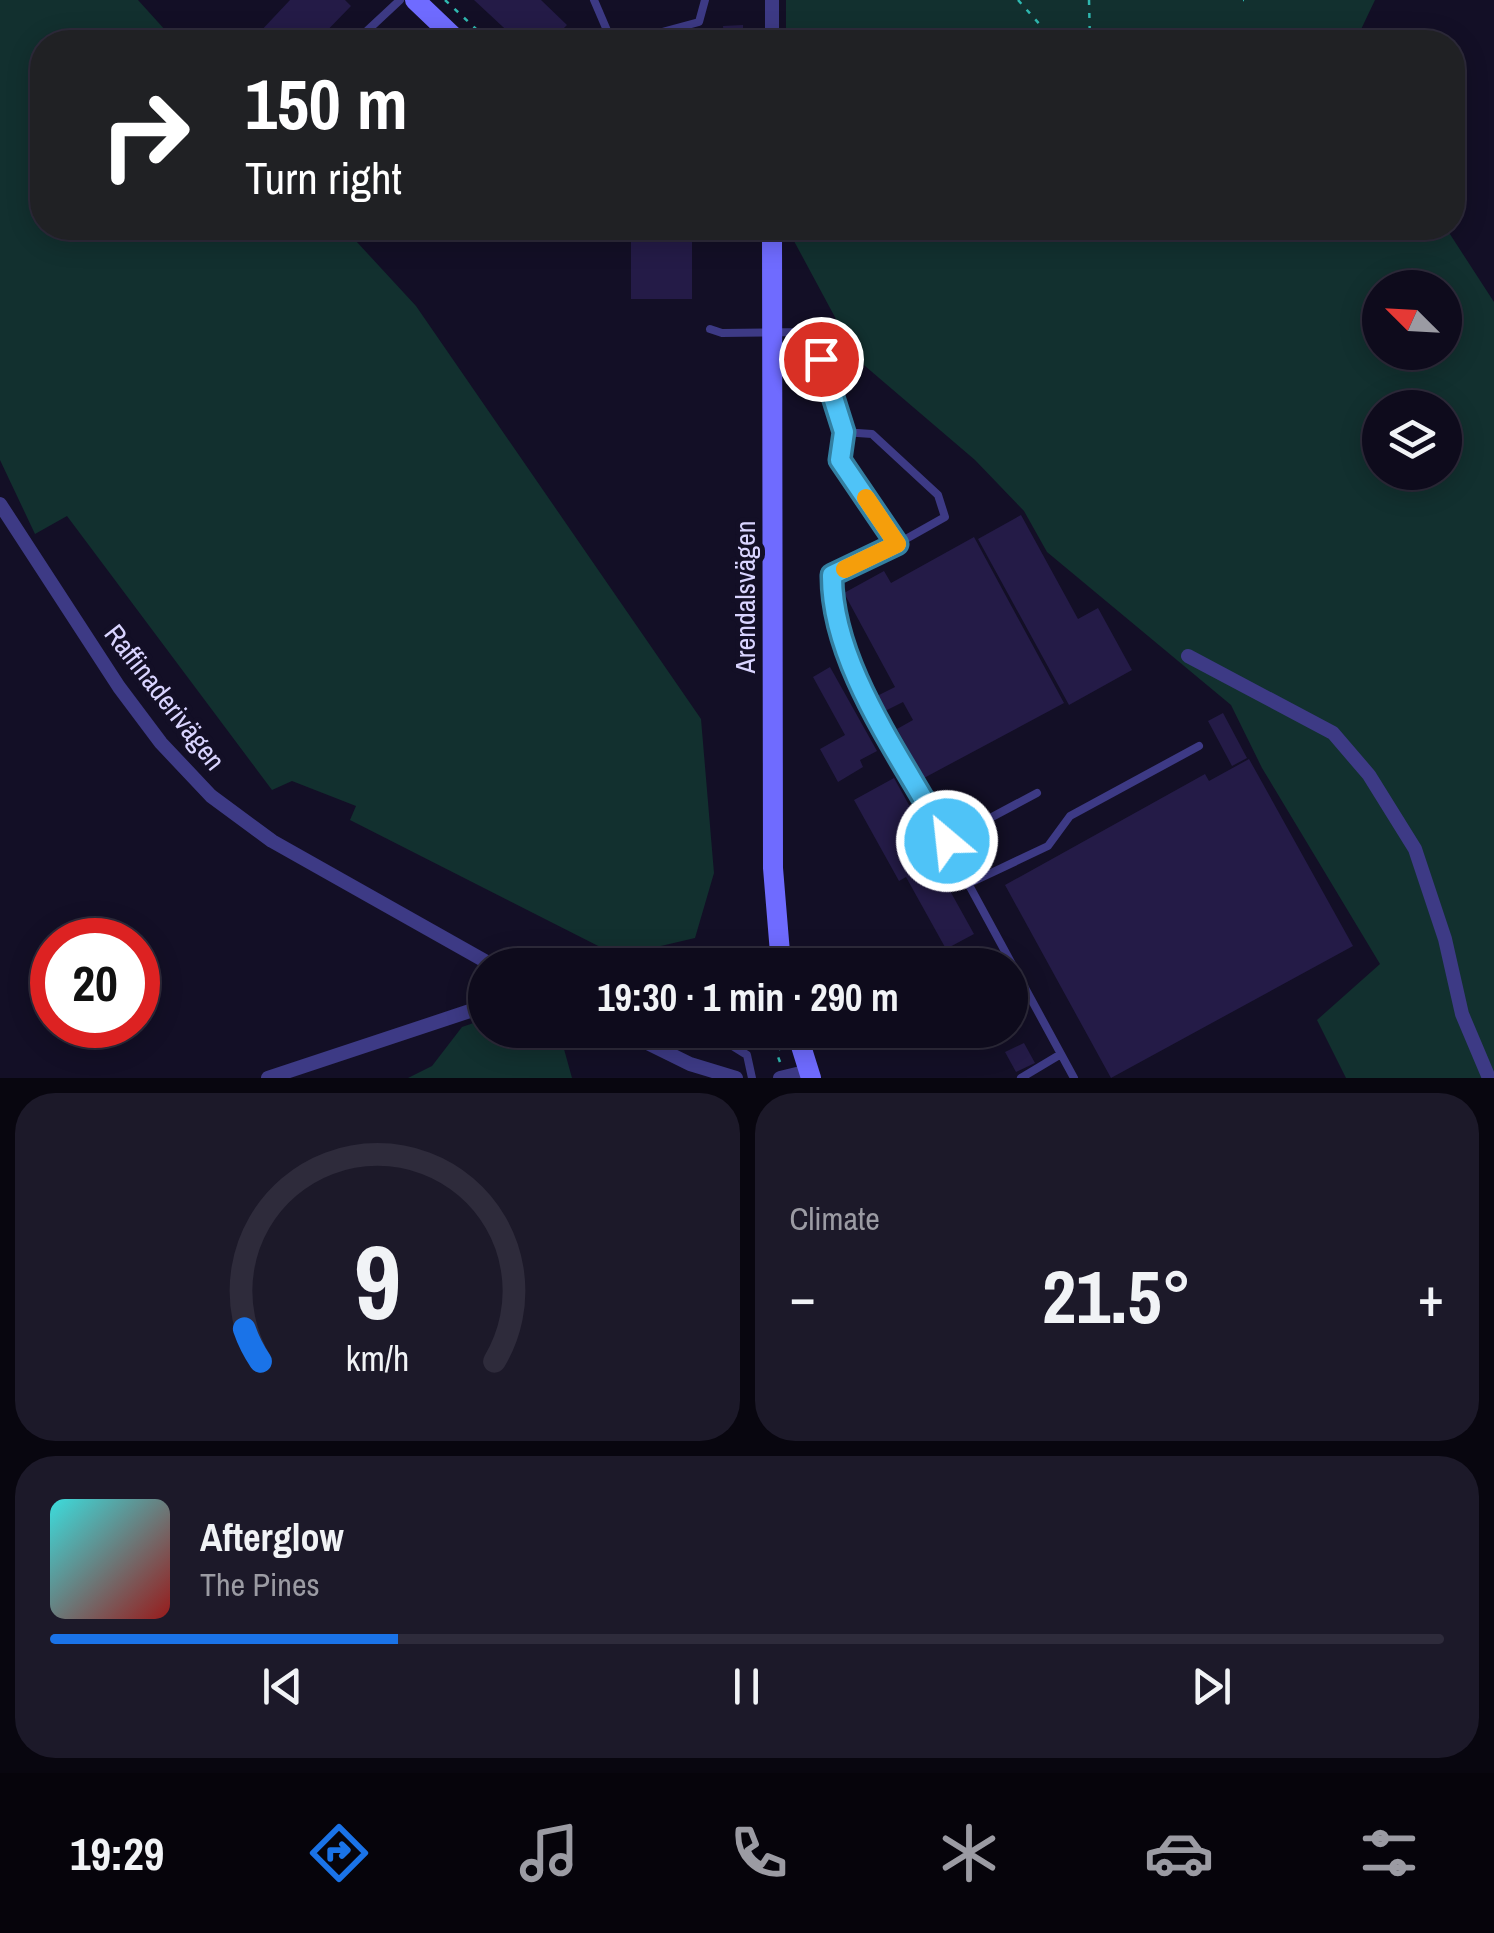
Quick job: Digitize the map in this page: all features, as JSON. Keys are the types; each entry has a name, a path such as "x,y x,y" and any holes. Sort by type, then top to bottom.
{"street":[{"path":"415,0 446,30"},
{"path":"772,0 772,30"},
{"name":"Arendalsvägen","path":"772,240 772,868 779,948"},
{"name":"Raffinaderivägen","path":"0,504 119,687 161,743 210,796 272,841 468,951"},
{"path":"1188,656 1333,733 1369,775 1415,849 1445,939 1462,1014 1488,1078"},
{"path":"268,1078 468,1012"},
{"path":"660,1048 690,1064 736,1078"},
{"path":"782,1077 810,1075 797,1048"}],"lane":[{"path":"367,30 400,0"},
{"path":"594,0 607,30"},
{"path":"669,30 699,22 705,0"},
{"path":"710,329 722,334 812,332 844,432 840,460 897,544"},
{"path":"844,432 872,434 938,494 945,517 832,575 832,602 846,657 1074,1078"},
{"path":"970,883 1048,846 1070,816 1199,746"},
{"path":"947,841 1037,793"},
{"path":"738,1048 747,1055 752,1078"},
{"path":"1021,1078 1061,1054"}],"path":[{"path":"445,0 477,30"},
{"path":"1018,0 1045,30"},
{"path":"1089,0 1089,30"},
{"path":"781,1048 778,1054 782,1077"}],"green space":[{"path":"0,0 138,0 165,30 30,30 30,240 355,240 416,306 701,719 714,873 695,938 652,948 602,948 350,820 356,806 292,781 272,790 67,516 35,534 0,460"},
{"path":"786,0 1375,0 1361,30 786,30"},
{"path":"793,240 1454,240 1494,302 1494,1078 1346,1078 1317,1020 1380,964 1262,768 1231,705 1047,552 1024,511 975,460 858,360"},
{"path":"468,1025 468,1048 563,1048 572,1078 408,1078 432,1066 462,1027"}],"building":[{"path":"290,0 345,0 351,6 328,30 262,30"},
{"path":"474,0 541,0 567,25 562,30 506,30"},
{"path":"743,25 743,30 723,30 723,26"},
{"path":"631,240 692,240 692,299 631,299"},
{"path":"1021,515 1078,619 1098,608 1132,670 1069,705 978,539"},
{"path":"974,537 1064,703 924,778 897,729 913,720 903,702 885,711 877,696 895,687 844,593 884,571 891,583"},
{"path":"830,667 877,751 860,760 863,767 838,782 820,749 845,735 813,677"},
{"path":"1223,713 1247,758 1232,766 1208,721"},
{"path":"1249,759 1353,946 1111,1078 1005,885 1205,774 1209,781"},
{"path":"894,778 939,859 934,862 974,934 945,948 906,877 899,881 854,800"},
{"path":"1027,1048 1035,1063 1016,1072 1005,1052"}],"slow traffic":[{"path":"845,569 897,544 866,498"}],"route":[{"path":"821,359 844,432 840,460 897,544 832,575 832,602 846,657 947,841"}]}
